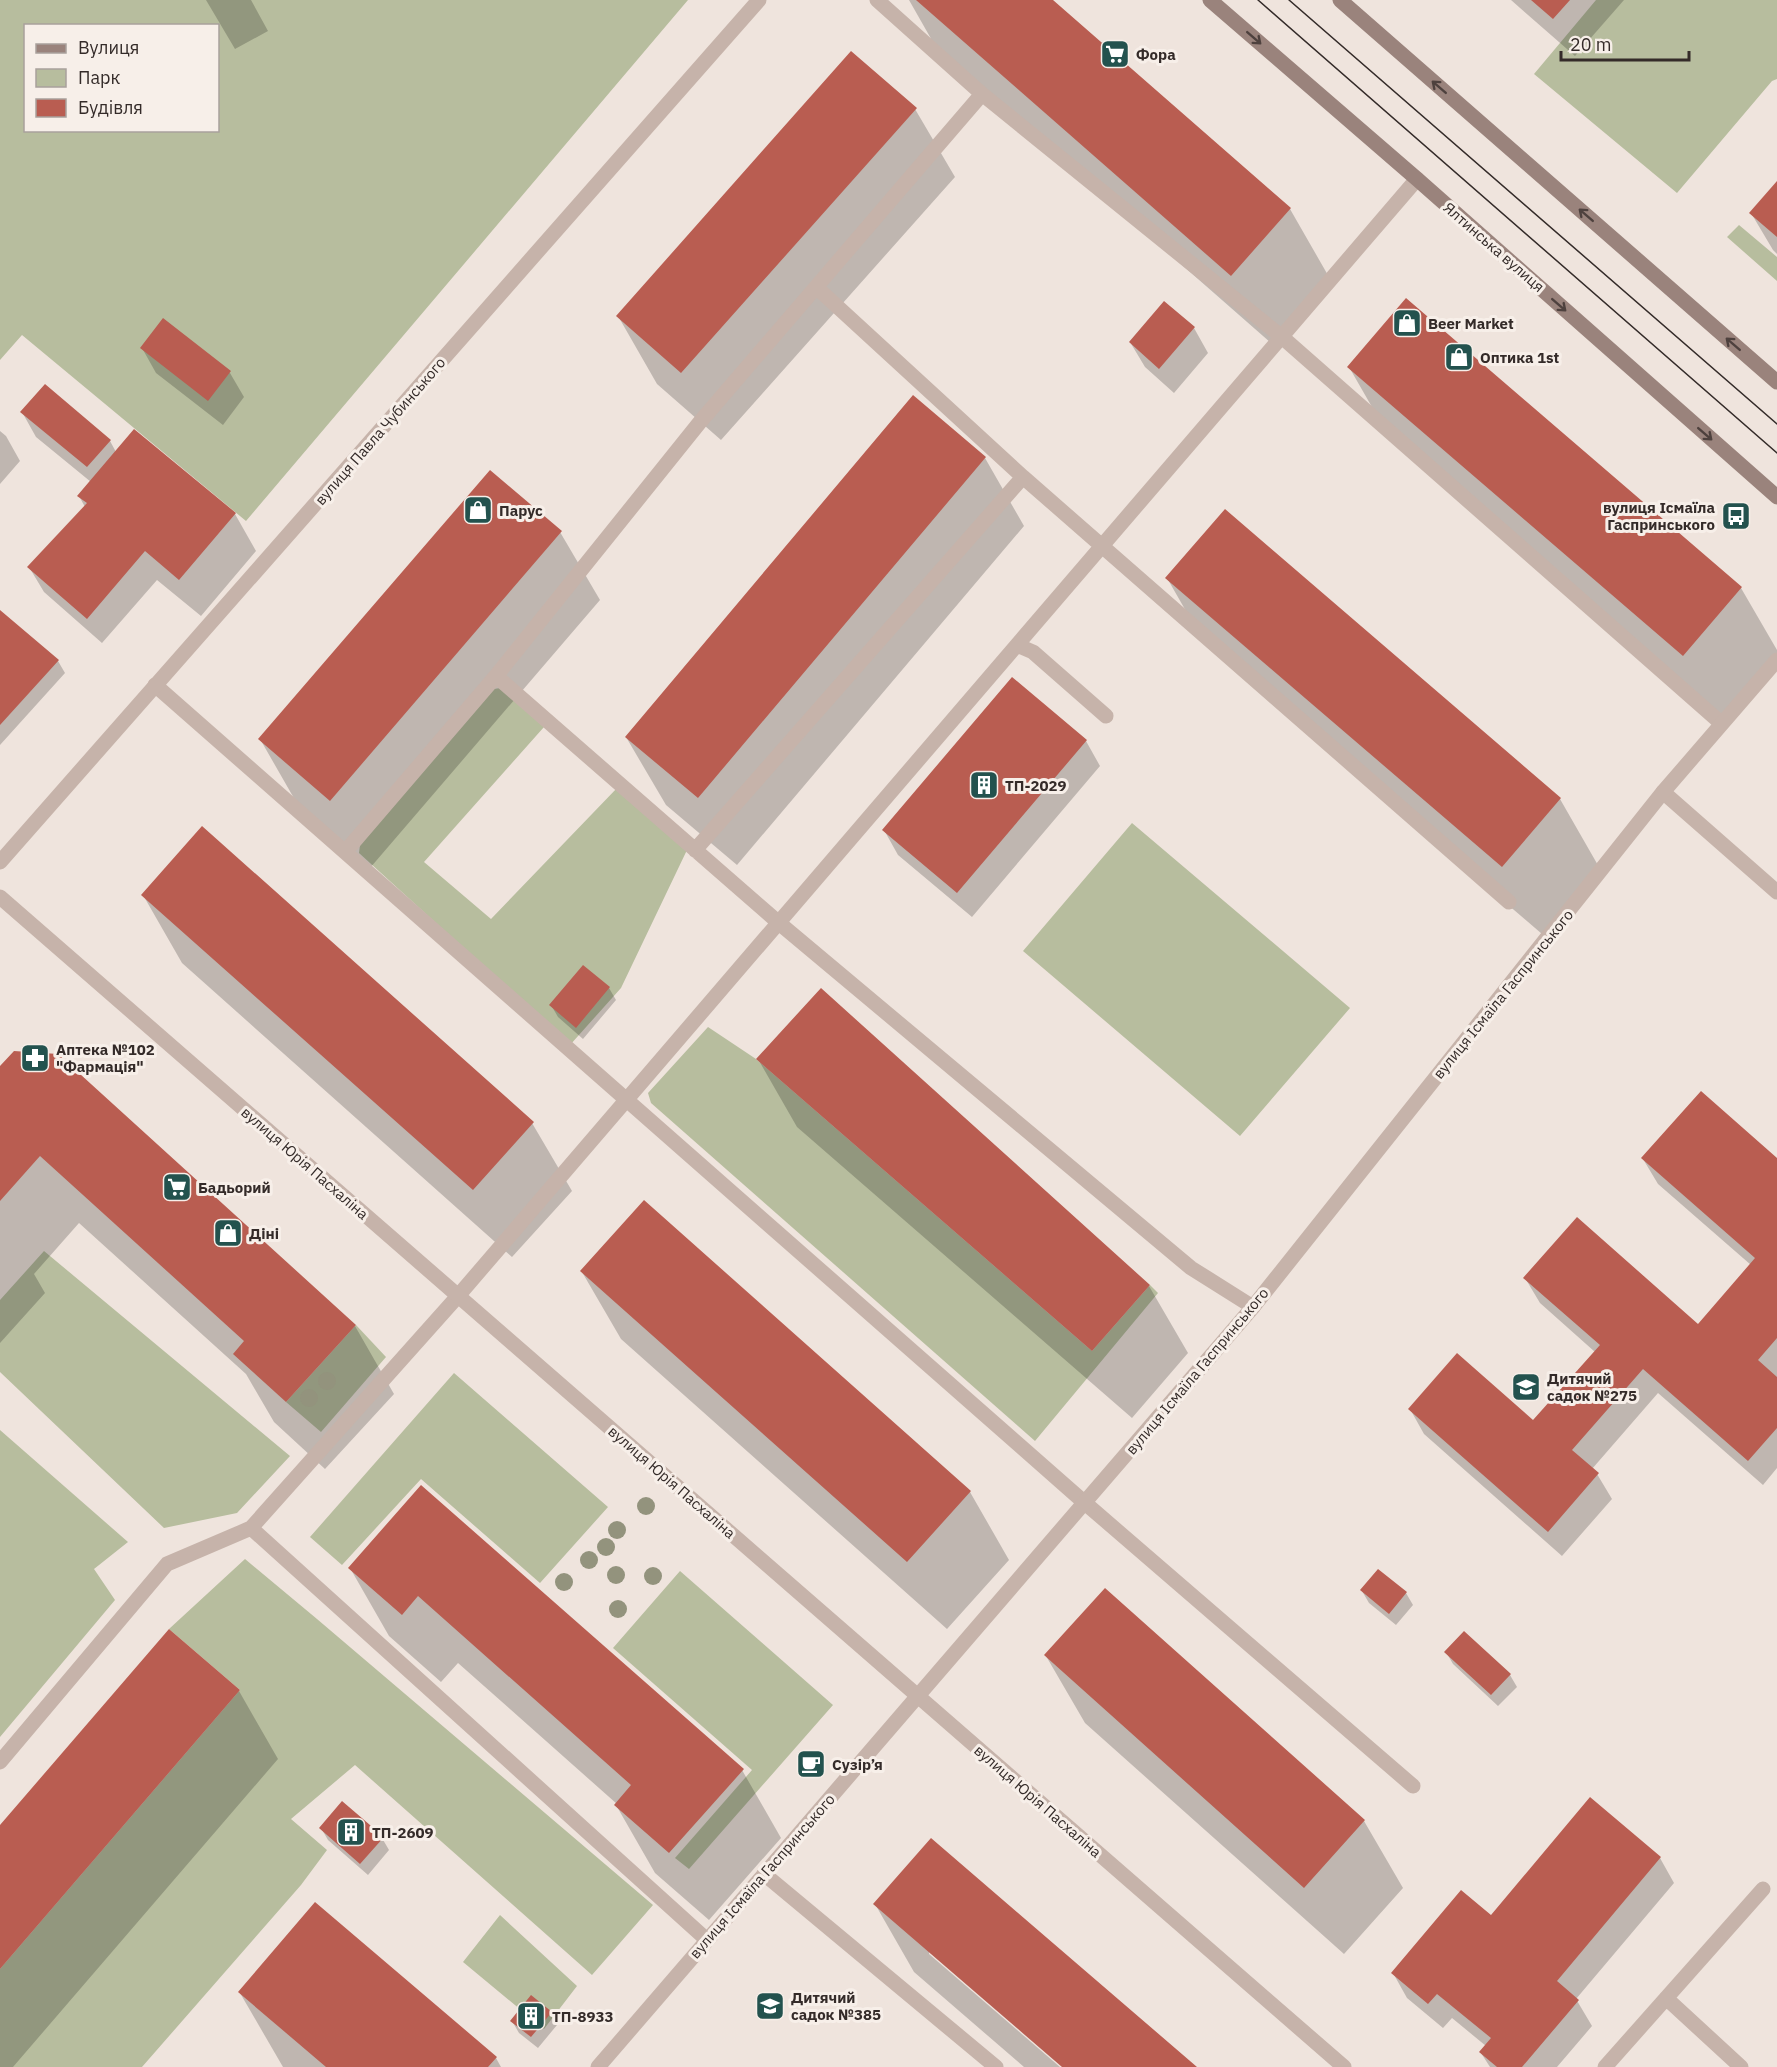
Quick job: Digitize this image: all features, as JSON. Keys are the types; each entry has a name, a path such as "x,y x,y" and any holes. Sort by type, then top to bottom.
{"street":[{"name":"вулиця Павла Чубинського","path":"0,862 759,0"},
{"path":"877,0 982,94 1282,337 1721,723"},
{"name":"Ялтинська вулиця","path":"1210,0 1417,179 1777,497"},
{"path":"1340,0 1777,382"},
{"path":"345,852 496,676 700,422 982,94"},
{"path":"0,1762 167,1564 251,1528 458,1296 1417,179"},
{"path":"816,287 1023,477 1509,902"},
{"path":"695,850 1023,477"},
{"path":"1017,645 1033,652 1106,716"},
{"name":"вулиця Ісмаїла Гаспринського","path":"597,2067 1253,1307 1663,792 1777,660"},
{"path":"496,676 778,923 1191,1268 1253,1307"},
{"path":"155,685 1085,1503 1413,1786"},
{"path":"1663,792 1777,892"},
{"name":"вулиця Юрія Пасхаліна","path":"0,897 1344,2067"},
{"path":"251,1528 707,1940"},
{"path":"764,1874 996,2067"},
{"path":"1605,2067 1763,1889"},
{"path":"1666,1998 1741,2067"}],"green space":[{"path":"0,0 688,0 246,521 22,335 0,360"},
{"path":"1596,0 1777,0 1777,79 1772,81 1677,193 1534,74"},
{"path":"1739,225 1777,257 1777,281 1727,237"},
{"path":"500,688 544,727 424,862 491,919 618,787 687,850 621,988 570,1045 359,853 360,845 494,689"},
{"path":"1132,823 1350,1008 1240,1136 1023,951"},
{"path":"708,1027 756,1059 1092,1351 1150,1285 1158,1293 1035,1441 651,1103 648,1093"},
{"path":"44,1251 290,1456 237,1513 164,1528 0,1372 0,1300"},
{"path":"356,1325 386,1357 321,1432 286,1402"},
{"path":"454,1373 608,1507 540,1583 421,1479 342,1565 310,1537"},
{"path":"0,1430 128,1542 94,1569 115,1600 0,1737"},
{"path":"245,1559 653,1905 592,1975 355,1765 291,1819 327,1850 301,1885 142,2067 0,2067 0,1969 240,1690 169,1629"},
{"path":"680,1571 833,1705 689,1869 675,1858 752,1770 613,1648"},
{"path":"500,1915 577,1986 544,2029 463,1962"}],"building":[{"path":"916,0 1053,0 1291,208 1231,276"},
{"path":"1531,0 1570,0 1553,19"},
{"path":"851,51 917,108 681,373 616,316"},
{"path":"1777,181 1777,237 1749,213"},
{"path":"1406,298 1742,587 1683,656 1347,367"},
{"path":"1164,301 1195,327 1159,369 1129,342"},
{"path":"163,318 231,371 208,401 140,348"},
{"path":"45,384 111,440 87,467 20,412"},
{"path":"913,395 986,457 698,798 625,737"},
{"path":"134,429 236,513 179,580 145,551 87,619 27,567 87,503 77,496"},
{"path":"490,470 562,531 330,801 258,739"},
{"path":"1225,509 1561,798 1502,867 1165,578"},
{"path":"0,610 59,660 0,725"},
{"name":"ТП-2029","path":"1012,677 1087,740 957,893 882,830"},
{"path":"202,826 534,1122 473,1190 141,895"},
{"path":"583,965 610,987 576,1028 549,1005"},
{"path":"821,988 1150,1285 1092,1351 756,1059"},
{"path":"14,1051 58,1054 356,1325 286,1402 233,1354 244,1341 40,1156 0,1201 0,1066"},
{"path":"1701,1091 1777,1158 1777,1338 1758,1360 1777,1377 1777,1428 1748,1461 1643,1369 1572,1450 1599,1473 1548,1532 1408,1409 1457,1353 1533,1420 1600,1345 1523,1278 1577,1217 1698,1324 1755,1258 1641,1158"},
{"path":"644,1200 971,1491 907,1562 580,1271"},
{"path":"421,1485 744,1769 669,1853 614,1805 631,1785 418,1596 402,1615 348,1568"},
{"path":"1378,1569 1407,1592 1389,1614 1360,1590"},
{"path":"1105,1588 1365,1820 1304,1888 1044,1655"},
{"path":"169,1629 240,1690 0,1969 0,1825"},
{"path":"1464,1631 1511,1674 1491,1695 1444,1652"},
{"path":"1590,1797 1661,1857 1557,1981 1579,2000 1522,2067 1497,2067 1479,2052 1491,2038 1437,1994 1428,2004 1391,1973 1461,1890 1491,1915"},
{"name":"ТП-2609","path":"342,1801 384,1837 360,1864 319,1828"},
{"path":"931,1838 1197,2067 1062,2067 873,1904"},
{"path":"315,1902 497,2057 488,2067 326,2067 238,1992"},
{"name":"ТП-8933","path":"531,1995 552,2012 531,2037 510,2021"}],"tram line":[{"path":"1258,0 1777,453"},
{"path":"1289,0 1777,424"}],"place":[{"name":"Фора","path":"1115,54"},
{"name":"Beer Market","path":"1407,323"},
{"name":"Оптика 1st","path":"1459,357"},
{"name":"Парус","path":"478,510"},
{"name":"вулиця Ісмаїла Гаспринського","path":"1736,516"},
{"name":"ТП-2029","path":"984,785"},
{"name":"Аптека №102 \"Фармація\"","path":"35,1058"},
{"name":"Бадьорий","path":"177,1187"},
{"name":"Діні","path":"228,1233"},
{"name":"Дитячий садок №275","path":"1526,1387"},
{"name":"Сузір’я","path":"811,1764"},
{"name":"ТП-2609","path":"351,1832"},
{"name":"Дитячий садок №385","path":"770,2006"},
{"name":"ТП-8933","path":"531,2016"}]}
